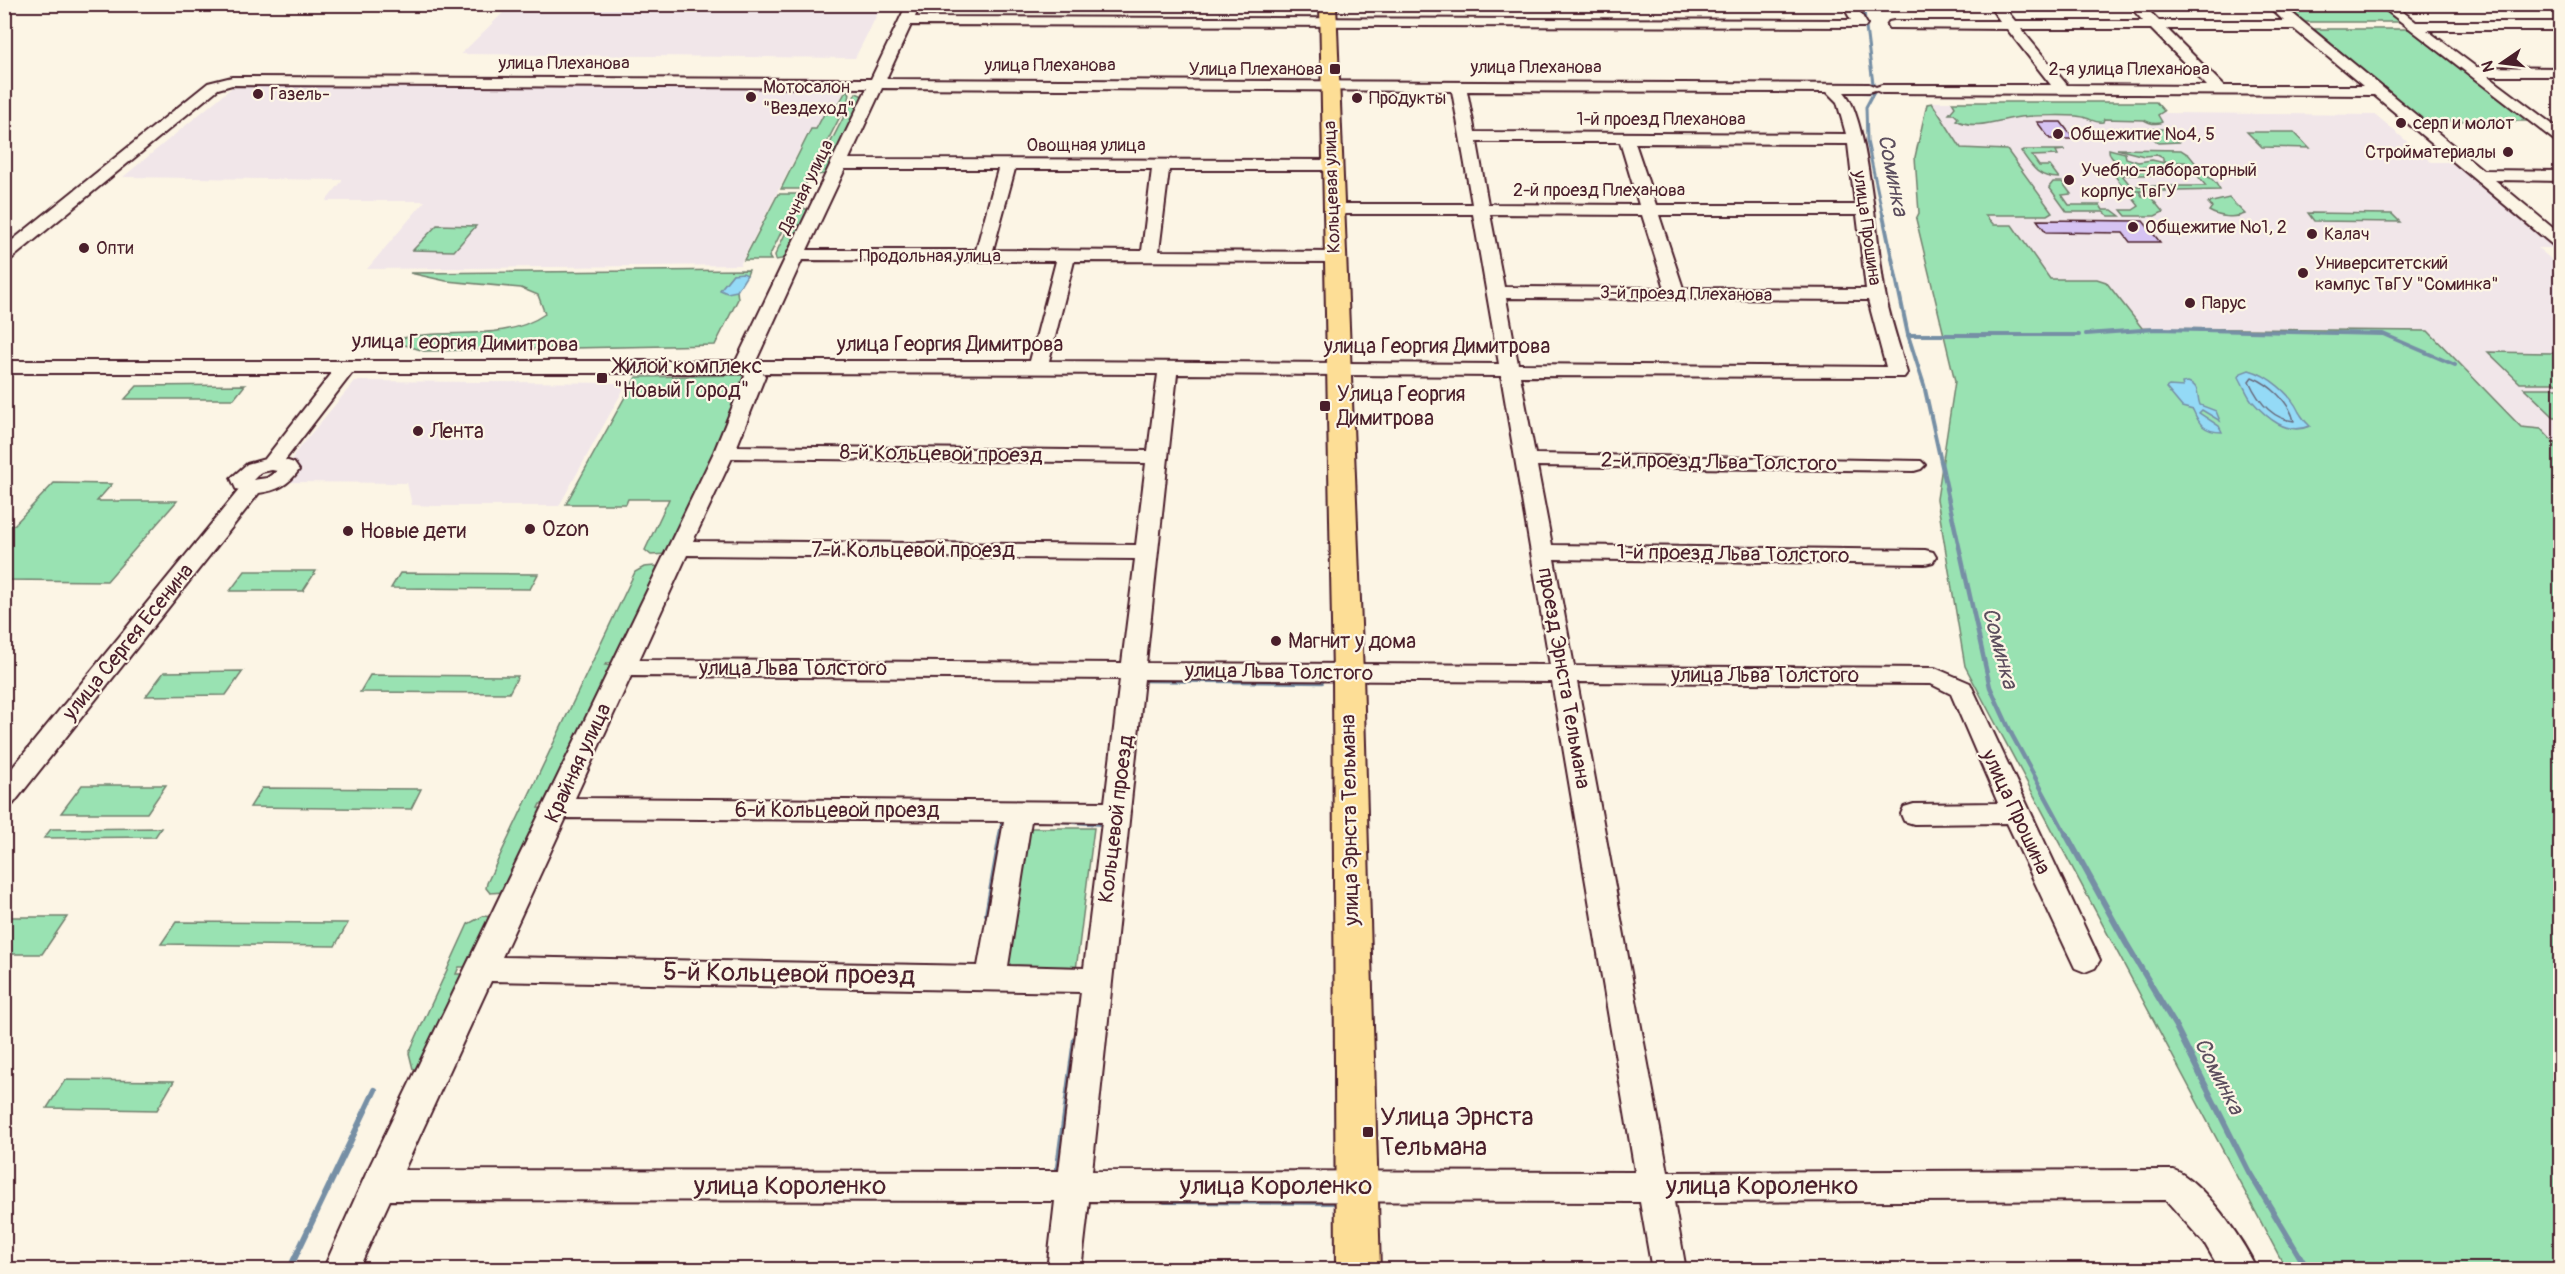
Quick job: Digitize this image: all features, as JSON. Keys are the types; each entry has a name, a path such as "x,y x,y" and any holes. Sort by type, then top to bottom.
{"main road":[{"name":"Кольцевая улица","path":"1328,14 1338,370"},
{"name":"улица Эрнста Тельмана","path":"1338,370 1348,674 1358,1269"}],"street":[{"name":"Дачная улица","path":"884,84 905,21 914,4"},
{"name":"Дачная улица","path":"794,255 839,164 929,4"},
{"path":"905,21 1328,14 1860,24 1848,4"},
{"path":"1994,4 2061,88"},
{"path":"2134,4 2219,89"},
{"path":"2272,4 2482,175 2560,242"},
{"path":"2384,4 2560,137"},
{"path":"1894,25 2297,25"},
{"path":"2412,26 2560,26"},
{"path":"2473,71 2560,72"},
{"name":"улица Плеханова","path":"4,256 213,86 232,81 1875,88"},
{"name":"проезд Эрнста Тельмана","path":"1459,86 1479,210 1542,552 1668,1269"},
{"name":"улица Прошина","path":"1831,88 1845,101 1855,139 1876,295 1897,373"},
{"name":"2-я улица Плеханова","path":"1875,88 2376,91"},
{"path":"2532,116 2560,116"},
{"name":"1-й проезд Плеханова","path":"1468,138 1855,139"},
{"path":"1626,138 1676,294"},
{"name":"Овощная улица","path":"839,164 1332,165"},
{"path":"983,256 1008,164"},
{"path":"1150,257 1161,165"},
{"path":"2482,175 2560,176"},
{"name":"2-й проезд Плеханова","path":"1334,209 1864,210"},
{"name":"Продольная улица","path":"794,255 1334,257"},
{"name":"Крайняя улица","path":"340,1269 724,452 755,376 746,361 794,255"},
{"path":"1038,367 1066,256"},
{"name":"3-й проезд Плеханова","path":"1495,292 1876,295"},
{"name":"улица Георгия Димитрова","path":"4,367 347,366 752,369 1038,367 1897,373"},
{"name":"улица Сергея Есенина","path":"4,797 253,487 244,484 242,478 244,474 254,468 272,463 347,366"},
{"name":"Кольцевой проезд","path":"1064,1269 1168,368"},
{"name":"8-й Кольцевой проезд","path":"724,452 1158,457"},
{"name":"2-й проезд Льва Толстого","path":"1524,460 1914,465"},
{"name":"7-й Кольцевой проезд","path":"678,548 1147,552"},
{"name":"1-й проезд Льва Толстого","path":"1542,552 1925,557"},
{"name":"улица Льва Толстого","path":"622,668 1935,676"},
{"name":"улица Прошина","path":"1935,676 1961,689 2085,960"},
{"name":"6-й Кольцевой проезд","path":"558,808 1117,812"},
{"path":"991,978 1019,812"},
{"path":"1914,814 2016,813"},
{"name":"5-й Кольцевой проезд","path":"481,969 1097,980"},
{"name":"улица Короленко","path":"378,1185 1653,1187 2174,1185 2217,1233 2240,1269"}],"shaded area":[{"path":"511,5 882,5 855,58 461,54"},
{"path":"235,85 846,88 833,113 824,113 815,129 810,129 740,265 367,269 425,201 326,201 343,180 123,177"},
{"name":"Университетский кампус ТвГУ \"Соминка\"","path":"1932,102 2156,102 2166,113 2376,115 2431,162 2449,162 2465,171 2555,248 2538,248 2560,267 2560,449 2541,429 2521,427 2428,331 2142,328 2106,282 2097,279 2050,279 2012,225 1994,225 1985,214 1961,148"},
{"path":"355,381 627,383 559,506 436,506 412,505 407,483 285,482 294,454"}],"green space":[{"path":"2284,5 2377,5 2400,22 2305,22"},
{"path":"2314,29 2410,29 2534,121 2424,121"},
{"path":"847,89 850,94 849,99 803,189 781,189 811,129 816,129 824,114 834,113"},
{"path":"856,93 863,96 828,174 814,175"},
{"path":"1952,102 2156,102 2164,111 2158,115 2162,122 2157,123 2144,120 2104,119 2103,122 2098,122 2081,117 2054,116 2020,117 1972,124 1956,120 1958,118 1954,114 1949,114 1955,107"},
{"path":"1932,103 1961,148 2007,150 2052,212 2047,215 1985,215 1994,225 2012,225 2050,279 2097,279 2106,282 2142,328 2428,331 2521,427 2541,429 2560,449 2560,1269 2286,1269 1965,666 1937,499 1955,381 1916,219 1919,213 1915,157 1927,104"},
{"path":"2145,129 2167,129 2179,142 2158,143"},
{"path":"2247,132 2294,132 2309,148 2262,147"},
{"path":"2109,149 2125,153 2126,158 2138,162 2152,160 2178,166 2126,165 2111,157"},
{"path":"2117,149 2181,150 2189,155 2197,165 2178,162 2179,165 2163,161 2163,158 2157,155 2144,156"},
{"path":"2065,150 2056,151 2058,155 2032,156 2039,166 2050,166 2059,178 2041,174 2029,162 2021,151"},
{"path":"2111,171 2151,171 2155,175 2122,175 2131,186 2162,186 2166,191 2139,191 2142,196 2150,196 2163,212 2155,216 2126,216 2121,210 2133,210 2139,206"},
{"path":"2186,171 2202,174 2215,182 2220,190 2176,191 2172,186 2206,186 2197,175 2162,175 2159,172"},
{"path":"2053,182 2062,182 2071,194 2062,195 2069,205 2100,205 2103,210 2112,210 2120,216 2109,216 2103,212 2067,212 2049,187"},
{"path":"778,194 800,194 769,257 771,260 744,260"},
{"path":"2229,198 2245,214 2227,217 2209,211 2212,207 2208,203"},
{"path":"798,207 811,210 787,258 776,260 775,255"},
{"path":"2308,213 2392,214 2400,222 2314,221"},
{"path":"437,225 476,226 454,251 413,250"},
{"path":"749,270 747,275 733,274 721,289 737,291 738,299 715,345 424,351 392,341 430,334 509,329 545,314 538,295 521,288 446,281 410,273"},
{"path":"2488,352 2555,353 2560,358 2560,383 2520,383"},
{"path":"743,375 747,384 667,554 651,555 645,550 669,499 628,499 626,504 566,504 636,377"},
{"path":"245,385 234,399 125,399 137,386"},
{"path":"2524,388 2560,388 2560,417 2554,417"},
{"path":"54,483 112,484 97,501 177,501 107,581 5,580 5,525 14,525"},
{"path":"644,567 660,568 616,663 605,665 615,666 551,804 540,804 538,808 549,809 504,892 490,893 486,888 487,883 635,572"},
{"path":"245,571 316,571 303,591 230,591"},
{"path":"400,573 538,574 530,589 391,588"},
{"path":"243,671 226,695 146,696 164,672"},
{"path":"370,675 518,676 509,693 360,692"},
{"path":"82,785 166,785 147,813 61,813"},
{"path":"262,788 421,789 411,809 250,807"},
{"path":"161,828 155,837 44,838 51,829"},
{"path":"1028,828 1094,828 1076,970 1004,969"},
{"path":"483,916 492,917 475,967 459,967 456,974 472,974 428,1068 413,1069 409,1053 468,924"},
{"path":"4,917 67,917 42,954 5,954"},
{"path":"176,922 348,923 335,946 161,944"},
{"path":"65,1080 174,1081 157,1110 47,1108"}],"water":[{"path":"733,274 747,275 737,291 727,293 720,290"},
{"path":"2249,370 2264,376 2285,392 2310,426 2293,429 2278,424 2265,414 2251,400 2239,377 2241,373"},
{"path":"2188,382 2195,386 2200,405 2216,411 2220,421 2202,410 2199,413 2219,426 2222,432 2206,429 2193,410 2182,407 2166,388 2169,386 2183,387 2182,383"}],"building":[{"path":"2037,122 2061,122 2074,139 2050,139"},
{"name":"Общежитие №1, 2","path":"2037,220 2143,221 2160,242 2130,242 2123,233 2046,232"}],"waterway":[{"name":"Соминка","path":"1863,4 1873,93"},
{"path":"1850,92 1873,93"},
{"name":"Соминка","path":"1873,93 1866,107 1867,141 1883,216"},
{"name":"Соминка","path":"1883,215 1908,335"},
{"path":"2086,334 2156,329 2383,334 2455,365"},
{"path":"1908,335 2079,335"},
{"name":"Соминка","path":"1908,335 1924,385 1947,489"},
{"name":"Соминка","path":"1946,488 1990,687 2012,735 2067,836"},
{"path":"1139,680 1322,682"},
{"path":"1000,836 1003,820 1007,820"},
{"path":"1063,821 1104,824"},
{"path":"987,914 1001,834"},
{"name":"Соминка","path":"2066,834 2126,943 2175,1025 2249,1172 2308,1270"},
{"path":"1054,1174 1057,1174 1075,1039"},
{"path":"289,1270 375,1090"},
{"path":"1165,1201 1340,1202"}],"place":[{"name":"Улица Плеханова","path":"1335,69"},
{"name":"Газель-","path":"258,94"},
{"name":"Мотосалон \"Вездеход\"","path":"751,97"},
{"name":"Продукты","path":"1357,98"},
{"name":"серп и молот","path":"2401,123"},
{"name":"Общежитие №4, 5","path":"2058,134"},
{"name":"Стройматериалы","path":"2508,152"},
{"name":"Учебно-лабораторный корпус ТвГУ","path":"2069,180"},
{"name":"Общежитие №1, 2","path":"2133,227"},
{"name":"Калач","path":"2312,234"},
{"name":"Опти","path":"84,248"},
{"name":"Университетский кампус ТвГУ \"Соминка\"","path":"2303,273"},
{"name":"Парус","path":"2190,303"},
{"name":"Жилой комплекс \"Новый Город\"","path":"602,378"},
{"name":"Улица Георгия Димитрова","path":"1325,406"},
{"name":"Лента","path":"418,431"},
{"name":"Ozon","path":"530,529"},
{"name":"Новые дети","path":"348,531"},
{"name":"Магнит у дома","path":"1276,641"},
{"name":"Улица Эрнста Тельмана","path":"1368,1132"}]}
